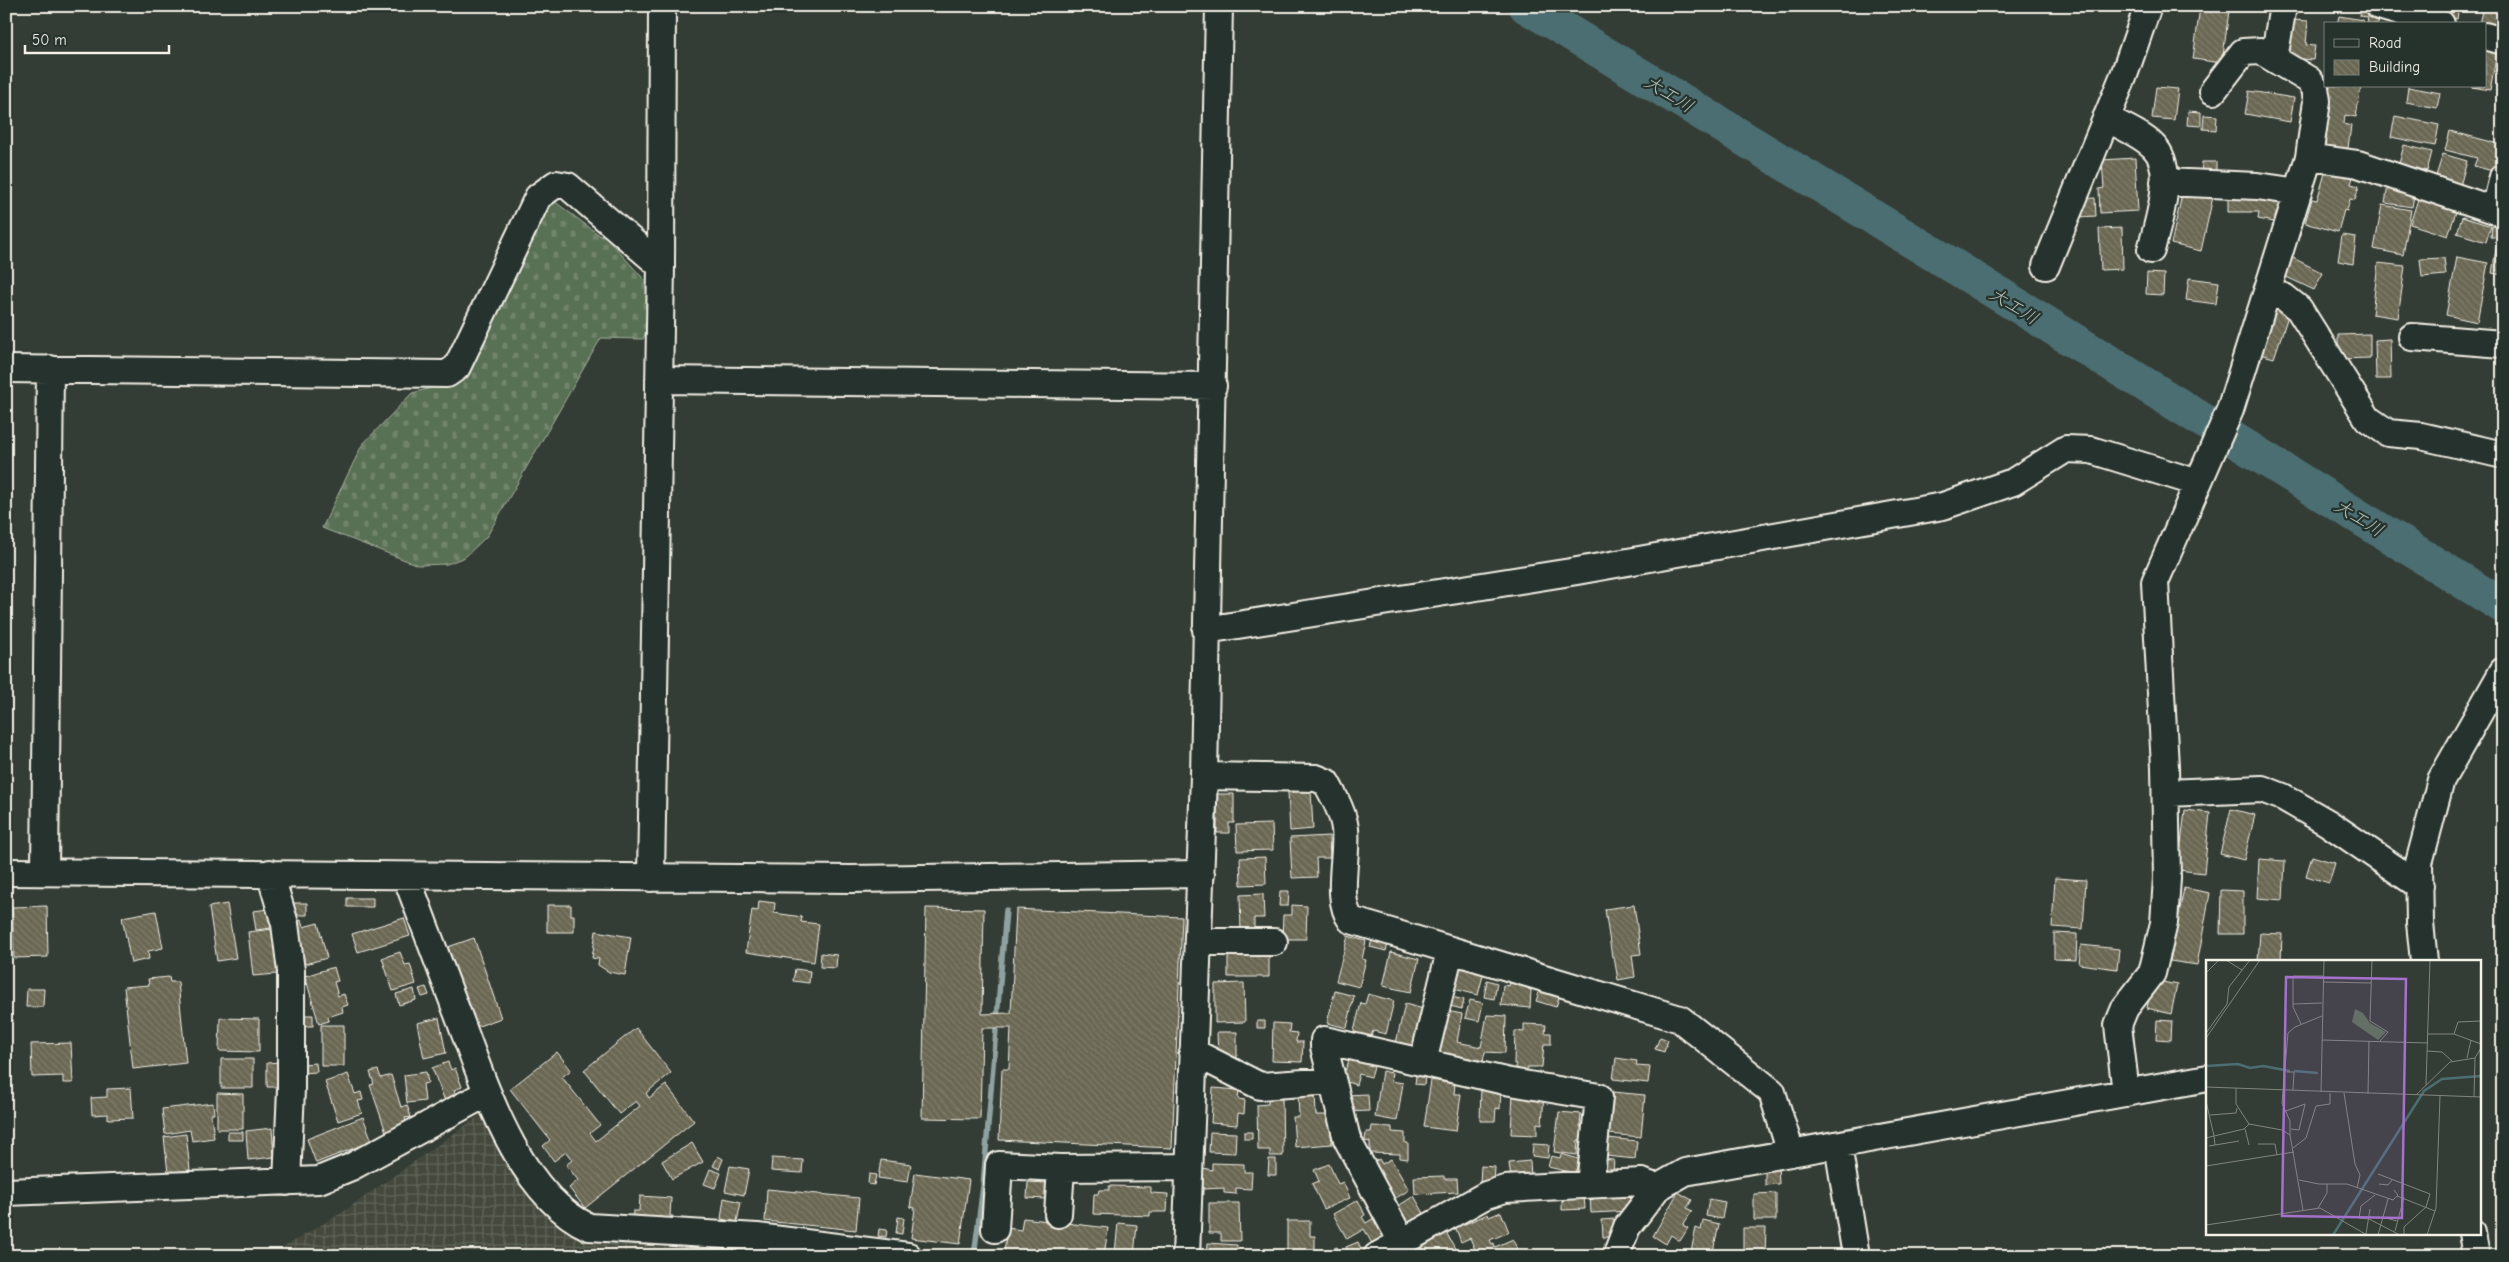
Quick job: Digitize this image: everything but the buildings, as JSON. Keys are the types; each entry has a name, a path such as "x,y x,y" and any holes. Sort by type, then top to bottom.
{"street":[{"path":"651,878 661,266 662,6"},
{"path":"1186,1256 1204,776 1219,6"},
{"path":"2046,266 2106,118 2148,6"},
{"path":"2274,59 2283,6"},
{"path":"2379,6 2434,22"},
{"path":"2486,36 2503,41"},
{"path":"2126,1092 2118,1025 2125,1008 2152,973 2164,923 2167,878 2166,793 2155,582 2230,410 2309,157 2317,102 2315,88 2308,80 2261,51 2243,52 2213,91"},
{"path":"2106,118 2153,146 2162,158 2163,205 2151,250"},
{"path":"2309,157 2358,164 2499,211 2503,177"},
{"path":"2164,182 2257,186 2298,192"},
{"path":"6,369 447,374 457,367 538,197 556,184 568,186 661,266"},
{"path":"2268,292 2284,297 2299,309 2368,419 2388,433 2421,436 2503,455"},
{"path":"2412,337 2503,344"},
{"path":"45,871 50,369"},
{"path":"659,380 1212,386"},
{"path":"1206,630 1587,569 1943,506 2013,482 2066,449 2091,450 2198,482"},
{"path":"2424,960 2420,923 2419,863 2441,780 2503,671"},
{"path":"1204,776 1316,778 1326,782 1342,814 1345,830 1344,904 1346,914 1351,920 1680,1019 1772,1092 1791,1153"},
{"path":"2166,793 2262,789 2283,797 2328,823 2420,886"},
{"path":"6,872 851,879 1201,874"},
{"path":"270,873 285,924 291,972 291,1089 287,1182"},
{"path":"406,876 487,1093 522,1163 547,1196 570,1218 589,1227 757,1237 908,1256"},
{"path":"1199,942 1274,942"},
{"path":"1423,1062 1450,951"},
{"path":"1402,1242 1347,1139 1324,1047 1324,1040 1505,1081 1599,1097 1590,1185"},
{"path":"1193,1052 1260,1086 1332,1081"},
{"path":"1616,1256 1627,1227 1657,1188 1685,1172 2206,1078"},
{"path":"6,1192 318,1180 351,1166 487,1093"},
{"path":"1838,1145 1856,1256"},
{"path":"995,1229 999,1165 1061,1168 1188,1167"},
{"path":"1058,1214 1061,1168"},
{"path":"1377,1256 1486,1195 1504,1189 1642,1182 1657,1188"},
{"path":"2472,1234 2476,1256"}],"shaded area":[{"path":"483,1113 529,1192 548,1216 564,1227 584,1234 832,1256 269,1256 343,1212"}],"green space":[{"path":"554,201 614,246 649,285 648,327 643,339 601,338 487,536 465,557 447,564 418,565 322,528 362,445 412,393 467,379 472,353 545,203"}],"waterway":[{"name":"大工川","path":"1526,6 1960,270 2503,606"},
{"path":"974,1256 983,1186 1006,910"}]}
